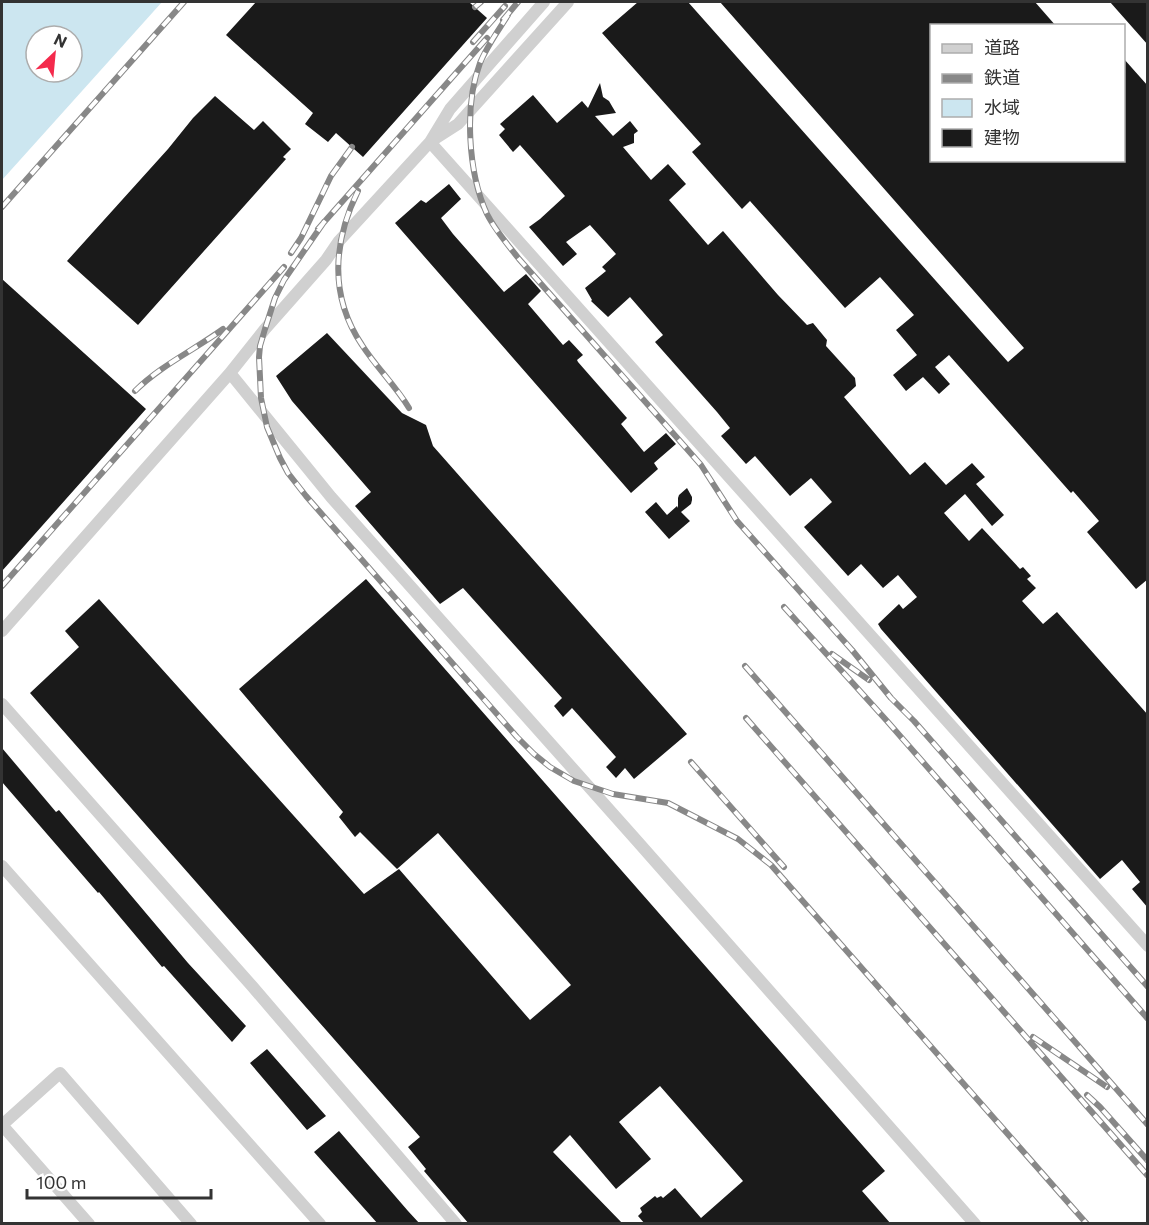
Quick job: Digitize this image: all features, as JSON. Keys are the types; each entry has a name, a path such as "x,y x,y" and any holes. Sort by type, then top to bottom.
{"lane":[{"path":"2,631 230,373 265,328 326,260 339,241 430,142 450,109 544,2"},
{"path":"430,142 458,124 568,2"},
{"path":"430,142 1148,946"},
{"path":"230,373 331,497 975,1224"},
{"path":"2,704 252,986 456,1224"},
{"path":"2,866 320,1224"},
{"path":"89,1224 2,1125 60,1073 190,1224"}],"water":[{"path":"2,2 162,2 2,180"}],"building":[{"path":"256,2 469,2 487,18 363,157 336,133 328,142 305,124 313,113 226,35"},
{"path":"638,2 688,2 1008,362 1024,348 720,2 1035,2 1054,24 930,24 930,162 1125,162 1125,60 1148,86 1148,579 1136,589 1087,532 1099,521 1073,491 1071,493 949,355 935,367 950,384 939,394 923,377 906,391 893,375 917,355 896,330 914,315 880,277 845,308 750,201 742,209 692,152 701,144 602,33"},
{"path":"1110,2 1148,2 1148,45"},
{"path":"600,83 603,97 609,101 616,113 595,116 613,136 630,121 638,131 634,134 634,143 623,147 651,180 668,164 686,184 669,200 708,245 723,231 807,325 813,323 827,340 826,346 855,378 856,386 844,397 910,475 925,462 946,485 972,463 985,477 976,484 1004,515 992,526 965,494 944,513 969,541 982,528 1020,569 1023,567 1031,576 1027,579 1036,588 1022,601 1043,624 1057,612 1148,715 1148,908 1132,889 1140,882 1122,860 1100,879 881,629 878,624 899,604 903,609 917,597 898,575 883,588 861,564 848,576 804,527 832,502 811,478 790,496 755,456 746,464 721,436 730,428 655,342 663,335 630,297 608,317 591,301 585,288 606,271 602,267 616,254 590,225 566,242 577,254 563,266 529,227 565,196 520,145 513,152 499,135 505,129 500,124 533,95 557,123 582,101 588,108"},
{"path":"215,96 254,130 263,121 291,149 283,157 286,159 138,325 67,261"},
{"path":"449,184 461,199 441,218 453,234 504,292 526,274 541,291 528,304 563,345 569,340 583,355 577,360 578,362 627,418 621,424 644,452 666,433 676,444 654,463 658,469 631,493 395,223 421,200 426,203"},
{"path":"2,279 146,409 2,571"},
{"path":"327,333 402,413 426,425 433,446 687,734 634,779 625,768 616,778 606,767 616,757 572,708 563,717 554,706 562,698 463,588 440,604 355,506 371,492 292,401 276,376"},
{"path":"687,488 692,497 691,504 681,512 690,521 669,539 645,512 656,502 667,515 677,506 678,508 679,495"},
{"path":"366,579 885,1171 862,1191 891,1224 645,1224 638,1216 642,1212 640,1208 655,1196 663,1198 675,1188 701,1218 743,1181 660,1086 619,1122 651,1159 616,1189 570,1135 553,1152 623,1224 469,1224 424,1171 426,1169 408,1147 420,1137 30,693 79,647 65,631 99,599 364,894 399,869 530,1020 571,985 438,833 397,869 360,832 355,837 339,817 343,812 239,689"},
{"path":"2,748 56,812 59,810 188,963 246,1026 232,1042 164,966 162,967 2,782"},
{"path":"267,1049 326,1116 307,1130 250,1063"},
{"path":"339,1131 420,1224 378,1224 314,1152"}],"railway":[{"path":"2,207 184,2"},
{"path":"475,7 481,2"},
{"path":"503,20 518,2"},
{"path":"473,42 505,6"},
{"path":"508,15 480,63 475,80 470,118 470,139 476,179 487,214 494,226 519,259 701,465 737,521 1148,987"},
{"path":"318,229 487,38"},
{"path":"291,253 301,238 331,176 352,147"},
{"path":"358,191 343,230 340,249 338,269 344,307 351,326 362,345 409,408"},
{"path":"324,222 284,280 275,298 260,346 261,398 267,427 288,473 517,737 550,767 574,781 613,794 668,803 738,839 771,865 1087,1224"},
{"path":"2,586 284,267"},
{"path":"135,391 166,366 223,329"},
{"path":"784,607 1148,1019"},
{"path":"832,654 869,680"},
{"path":"745,666 1148,1125"},
{"path":"746,718 1148,1176"},
{"path":"691,762 784,867"},
{"path":"1033,1037 1107,1087"},
{"path":"1087,1095 1148,1161"}]}
